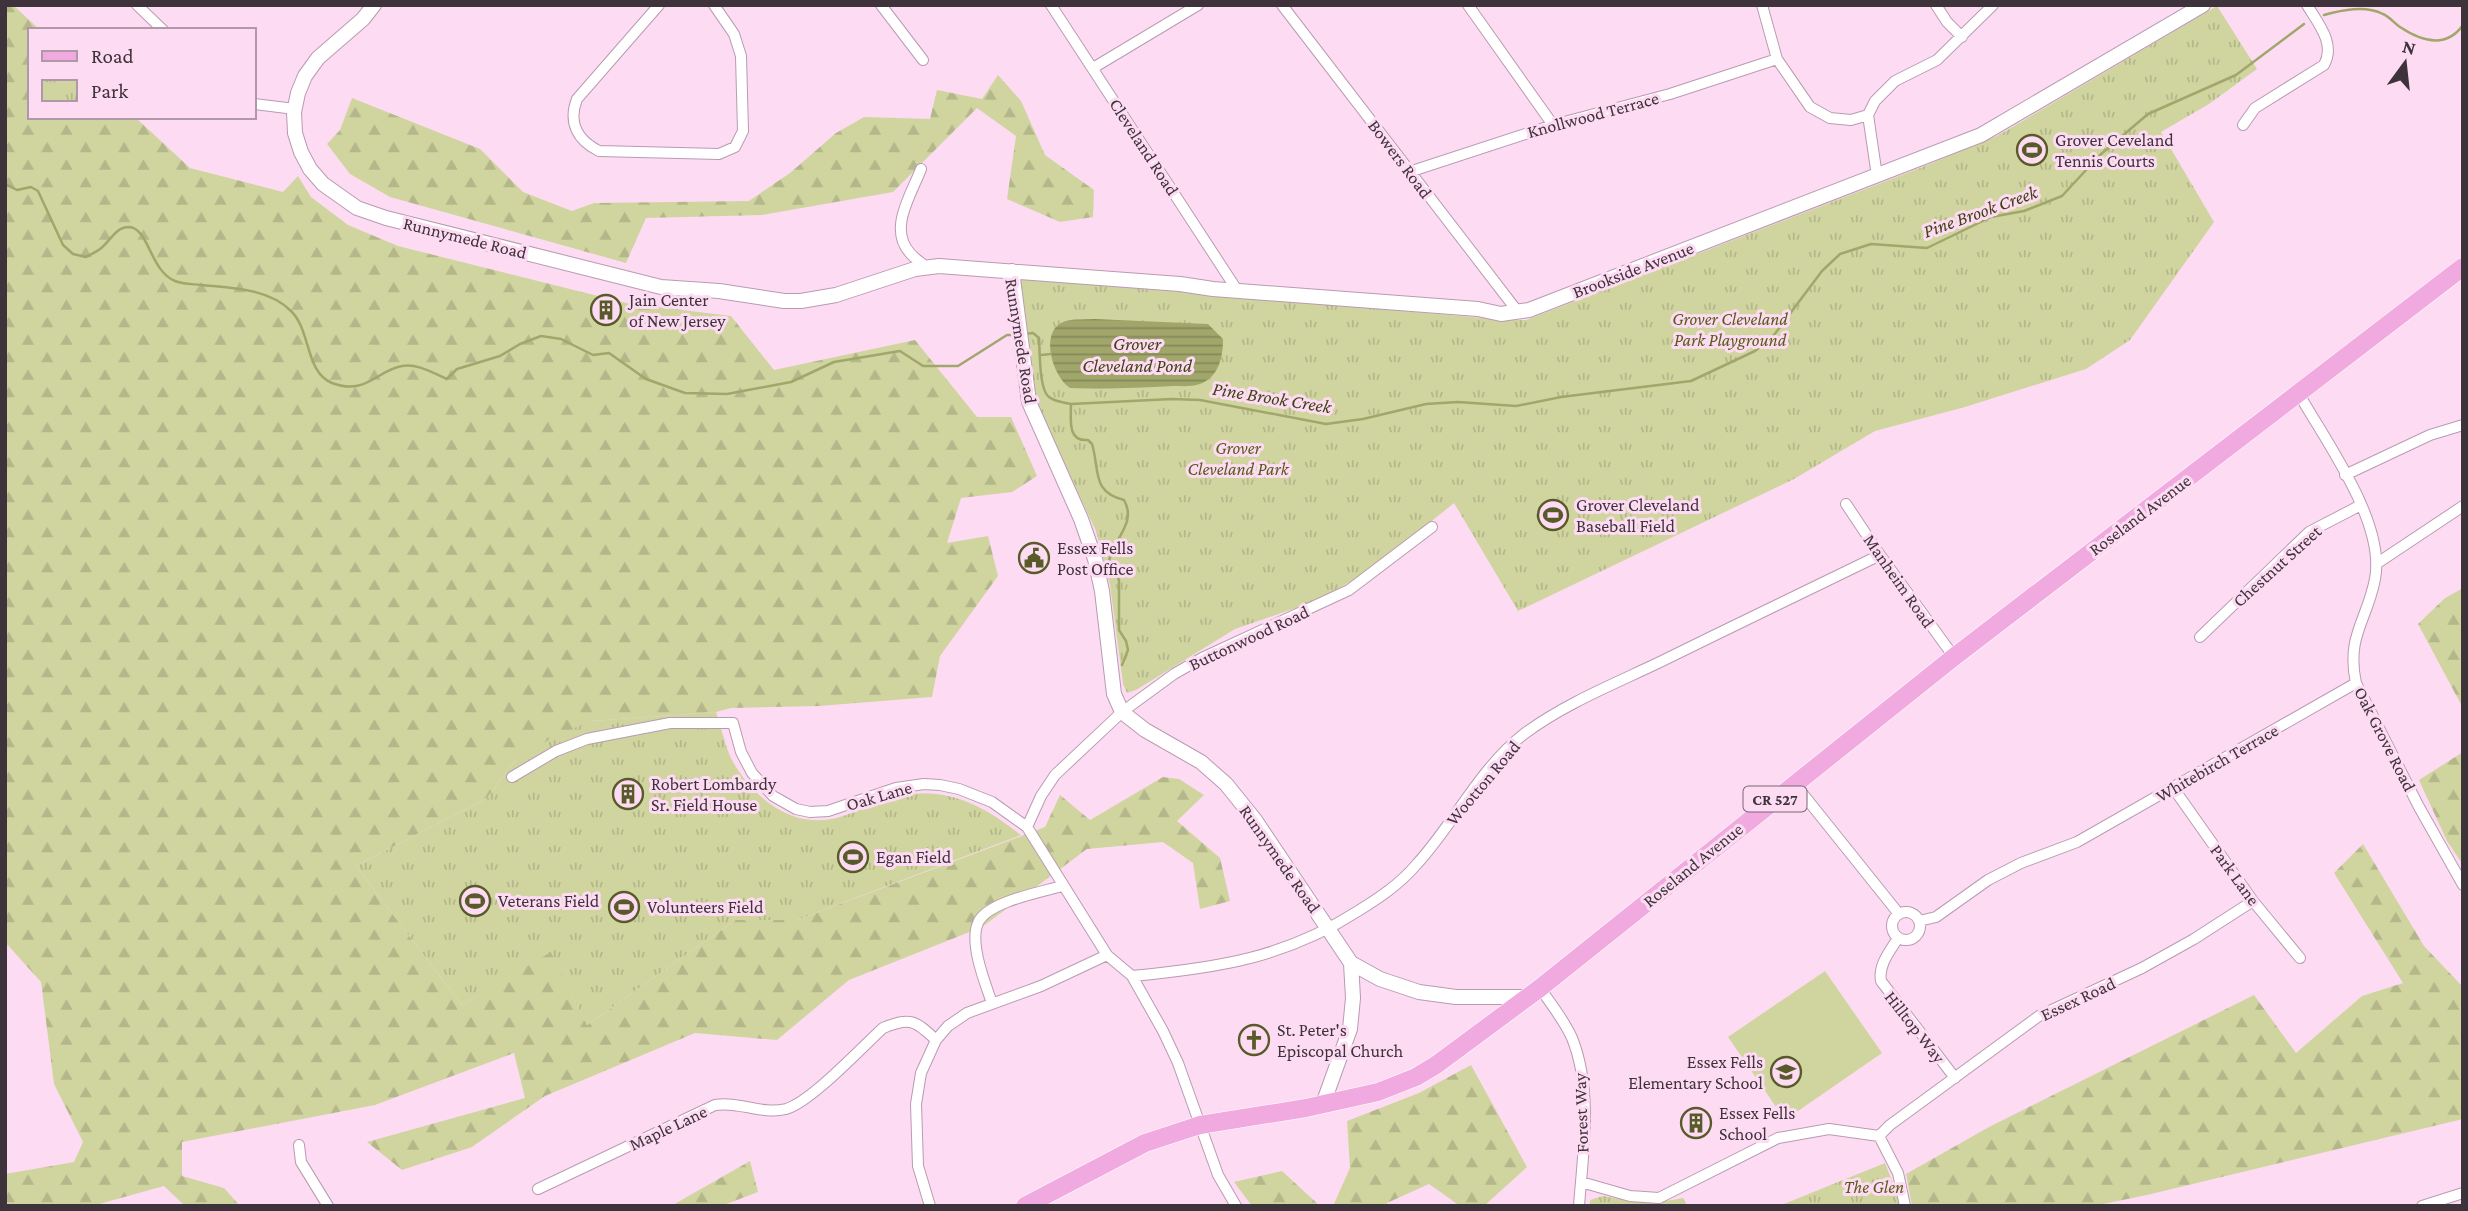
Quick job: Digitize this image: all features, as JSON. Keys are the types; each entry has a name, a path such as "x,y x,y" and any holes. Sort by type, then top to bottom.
{"main road":[{"name":"Roseland Avenue","path":"1026,1206 1145,1143 1200,1125 1378,1092 1416,1077 1485,1031 1954,657 2463,267"}],"street":[{"path":"137,5 161,28"},
{"name":"Runnymede Road","path":"374,5 363,19 318,58 305,76 295,108 295,133 310,169 323,184 357,208 419,228 661,287 719,291 784,301 836,295 927,268 960,266 1012,271 1032,413 1081,519 1099,574 1114,694 1122,712 1145,730 1201,762 1226,783 1255,820 1352,964 1380,979 1419,992 1456,997 1533,993"},
{"path":"659,5 577,99 573,113 575,128 583,141 599,151 710,154 727,152 735,147 743,131 741,56 734,34 714,5"},
{"path":"881,5 923,60"},
{"name":"Cleveland Road","path":"1051,5 1237,290"},
{"path":"1093,68 1198,5"},
{"name":"Bowers Road","path":"1282,5 1518,312"},
{"path":"1468,5 1553,125"},
{"path":"1762,5 1777,59 1810,107 1830,118 1851,120 1868,116"},
{"path":"1936,5 1947,22 1962,37"},
{"path":"1877,176 1868,116 1882,92 1895,80 1929,65 1962,37 1993,5"},
{"name":"Brookside Avenue","path":"1012,271 1478,309 1501,314 1518,312 1647,265 1981,135 2203,5"},
{"path":"2243,125 2255,108 2327,61 2329,47 2326,36 2307,5"},
{"name":"Knollwood Terrace","path":"1409,172 1553,125 1670,94 1777,59"},
{"path":"256,104 295,108"},
{"path":"921,170 899,228 902,242 909,253 927,268"},
{"name":"Oak Grove Road","path":"2299,394 2361,505 2373,537 2375,579 2353,647 2352,664 2356,683 2419,807 2463,885"},
{"path":"2345,475 2430,435 2463,425"},
{"name":"Manheim Road","path":"1846,504 1954,657"},
{"name":"Chestnut Street","path":"2200,637 2309,532 2361,505"},
{"path":"2376,564 2463,506"},
{"name":"Buttonwood Road","path":"1027,827 1041,796 1055,775 1122,712 1174,674 1202,658 1349,590 1432,527"},
{"name":"Wootton Road","path":"1132,976 1187,971 1269,954 1327,929 1392,889 1416,865 1491,768 1523,735 1602,690 1880,555"},
{"name":"Whitebirch Terrace","path":"1919,921 1936,917 1999,874 2021,863 2077,842 2356,683"},
{"name":"Oak Lane","path":"512,777 556,751 587,739 670,723 733,723 741,752 752,773 773,796 796,808 810,812 828,811 896,788 940,785 959,789 992,802 1027,827 1107,954 1132,976 1178,1063 1218,1175 1236,1206"},
{"path":"1794,783 1899,914"},
{"name":"Park Lane","path":"2174,789 2253,901 2300,958"},
{"path":"992,1003 979,962 977,924 995,907 1062,886"},
{"name":"Essex Road","path":"1879,1136 1890,1125 2039,1016 2142,968 2253,901"},
{"path":"1911,913 1919,921 1919,932 1915,937 1904,940 1898,938 1892,929 1899,914 1911,913"},
{"name":"Hilltop Way","path":"1898,938 1880,970 1881,981 1955,1078"},
{"path":"930,1206 918,1166 916,1104 921,1073 936,1040 948,1026 967,1013 1041,986 1107,954"},
{"path":"1323,1104 1350,1029 1352,964"},
{"name":"Forest Way","path":"1533,993 1566,1026 1579,1063 1584,1099 1579,1206"},
{"name":"Maple Lane","path":"538,1189 715,1105 730,1103 761,1110 785,1109 804,1100 883,1028 905,1020 919,1024 936,1040"},
{"path":"1581,1182 1630,1196 1659,1198 1778,1138 1829,1129 1879,1136 1898,1173 1905,1206"},
{"path":"299,1145 302,1162 328,1206"},
{"path":"2422,1206 2463,1193"}],"green space":[{"path":"5,5 13,5 38,28 28,28 28,119 137,119 190,168 283,192 298,176 311,197 348,225 398,246 626,303 731,316 774,370 915,340 977,417 1011,417 1037,476 1012,492 961,498 947,543 988,536 998,576 940,656 932,697 819,706 731,708 716,712 591,721 514,762 487,798 356,866 462,1005 551,951 587,1025 735,920 797,920 1045,827 1060,795 1090,820 1163,777 1179,779 1204,795 1177,821 1220,858 1230,901 1200,909 1193,863 1163,842 1087,849 982,927 849,980 777,1040 695,1033 545,1096 472,1147 402,1170 367,1142 525,1098 514,1053 375,1105 182,1142 182,1176 224,1188 240,1206 185,1206 164,1186 92,1206 5,1206 5,1174 74,1162 83,1142 54,1084 41,982 5,942"},
{"name":"Grover Cleveland Park","path":"2217,6 2257,69 2209,104 2161,132 2214,222 2130,340 2086,369 1965,407 1875,431 1794,479 1518,611 1454,503 1370,571 1313,602 1235,629 1127,693 1123,684 1110,585 1096,531 1039,410 1031,376 1018,278 1526,320 1997,136"},
{"path":"998,75 1021,101 1045,155 1094,190 1093,217 1060,222 1007,199 1016,136 977,108 893,192 762,215 646,218 626,263 390,197 350,174 327,144 340,130 352,98 480,149 523,192 572,211 594,203 749,201 790,173 836,133 864,117 930,119 937,90 982,99"},
{"path":"2463,588 2463,708 2418,624 2445,598"},
{"name":"Egan Field","path":"716,712 736,767 769,803 796,817 826,820 911,794 936,794 960,799 982,809 1021,835 797,920 735,920 587,1025 551,952 462,1005 356,866 487,798 514,762 553,737 591,721"},
{"path":"2463,752 2463,865 2447,841 2419,780"},
{"path":"2363,844 2424,946 2463,987 2463,1119 2093,1206 1912,1206 1906,1174 1989,1127 2254,995 2296,1053 2362,996 2403,983 2334,873"},
{"path":"1825,971 1882,1053 1785,1120 1728,1037"},
{"path":"1471,1065 1527,1167 1484,1206 1460,1206 1429,1184 1387,1203 1386,1206 1333,1206 1350,1168 1347,1121 1419,1093"},
{"path":"750,1161 758,1192 721,1206 671,1206"},
{"name":"The Glen","path":"1885,1163 1902,1206 1779,1206"},
{"path":"1282,1171 1320,1206 1252,1206 1234,1182"},
{"path":"1603,1196 1643,1202 1683,1198 1687,1206 1590,1206 1590,1200"}],"water":[{"name":"Grover Cleveland Pond","path":"1094,319 1208,324 1223,339 1219,366 1212,377 1194,386 1070,388 1058,375 1054,365 1051,336 1055,328 1064,321"}],"waterway":[{"name":"Pine Brook Creek","path":"2324,15 2354,9 2376,11 2408,32 2433,40 2449,37 2463,25"},
{"name":"Pine Brook Creek","path":"1024,334 1033,333 1039,338 1043,387 1049,397 1056,401 1071,404 1200,400 1326,424 1363,419 1426,404 1458,402 1516,406 1561,397 1691,381 1755,351 1774,335 1822,271 1840,254 1871,244 1927,248 1991,217 2024,211 2062,196 2100,155 2148,114 2236,75 2304,24"},
{"name":"Pine Brook Creek","path":"5,184 17,190 31,187 38,191 63,245 73,254 86,257 100,249 120,229 129,227 141,234 160,268 175,281 260,293 282,303 297,319 317,370 323,378 344,386 362,384 393,368 408,365 447,379 457,369 500,356 541,336 561,339 593,355 609,353 646,379 685,393 727,394 791,382 834,362 900,351 923,366 958,366 1007,335 1014,335"},
{"path":"1041,355 1051,354"},
{"path":"1071,404 1073,433 1092,444 1101,486 1106,492 1124,500 1127,508 1126,523 1109,561 1119,580 1119,630 1128,650 1122,665"}],"place":[{"name":"Grover Ceveland Tennis Courts","path":"2032,150"},
{"name":"Jain Center of New Jersey","path":"606,310"},
{"name":"Grover Cleveland Baseball Field","path":"1553,515"},
{"name":"Essex Fells Post Office","path":"1034,558"},
{"name":"Robert Lombardy Sr. Field House","path":"628,794"},
{"name":"Egan Field","path":"853,857"},
{"name":"Veterans Field","path":"475,901"},
{"name":"Volunteers Field","path":"624,907"},
{"name":"St. Peter's Episcopal Church","path":"1254,1040"},
{"name":"Essex Fells Elementary School","path":"1786,1072"},
{"name":"Essex Fells School","path":"1696,1123"}],"park label":[{"name":"Grover Cleveland Park Playground","path":"1730,329"}]}
